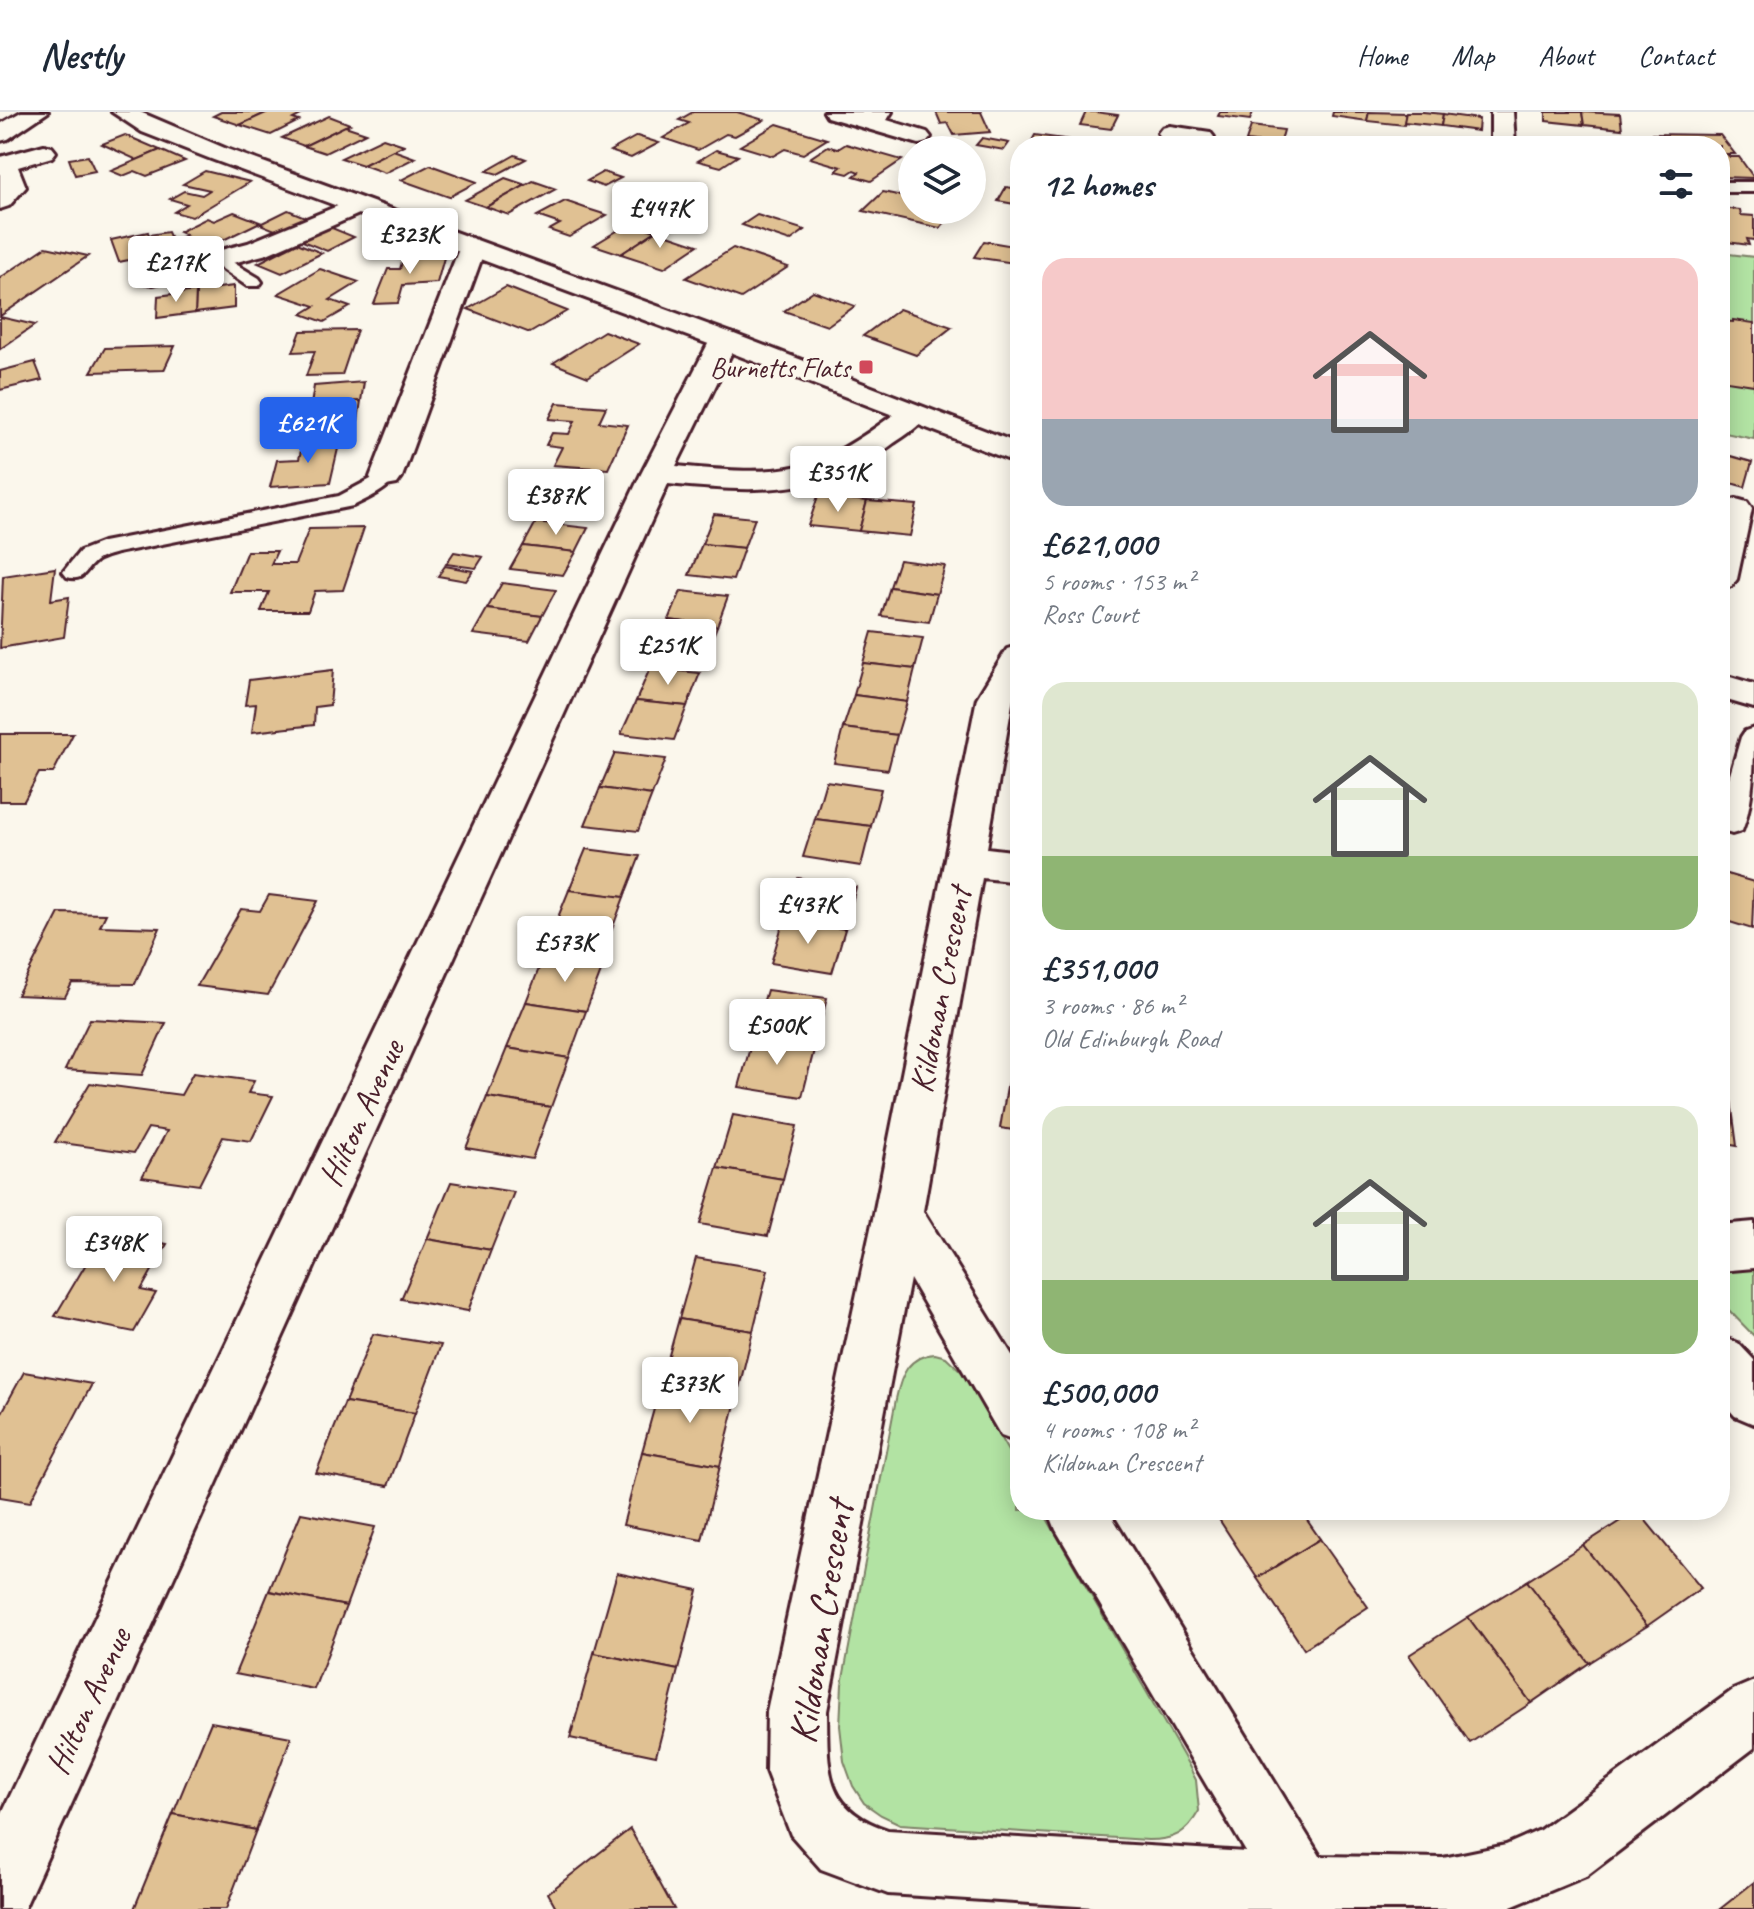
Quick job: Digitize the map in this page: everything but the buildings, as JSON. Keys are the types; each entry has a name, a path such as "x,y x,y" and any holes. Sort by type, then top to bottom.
{"street":[{"path":"0,134 37,112"},
{"path":"123,112 150,127 724,340 1010,451"},
{"path":"835,112 877,118 917,136"},
{"path":"1502,112 1503,136"},
{"path":"1170,133 1194,136"},
{"path":"0,164 44,152"},
{"path":"0,164 11,173 14,187 0,201"},
{"path":"153,276 224,262 292,237 357,206"},
{"path":"386,477 472,249"},
{"name":"Hilton Avenue","path":"0,1888 657,474 724,340"},
{"path":"657,474 749,482 819,472 855,456 912,415"},
{"path":"1730,535 1736,509"},
{"name":"Kildonan Crescent","path":"1010,673 995,698 898,1214 797,1711 797,1771 813,1813 843,1847 888,1862 1303,1888 1443,1890 1506,1877 1563,1853 1754,1711"},
{"path":"1730,689 1754,696"},
{"name":"Kildonan Crescent","path":"965,861 1010,866"},
{"path":"898,1214 1010,1400"},
{"path":"1730,1247 1754,1245"},
{"path":"1730,1372 1754,1398"},
{"path":"1082,1520 1303,1888"}],"lane":[{"path":"1730,187 1754,187"},
{"path":"224,262 253,282"},
{"path":"75,572 88,556 111,547 345,501 368,491 386,477"},
{"path":"1730,823 1754,737"}],"green space":[{"path":"1730,254 1754,257 1754,439 1730,434"},
{"path":"1754,1267 1754,1336 1730,1311 1730,1270"},
{"path":"935,1354 946,1357 964,1374 1010,1454 1010,1520 1048,1520 1188,1764 1196,1780 1199,1811 1178,1834 1148,1840 900,1824 864,1803 853,1786 844,1761 840,1726 842,1684 900,1382 912,1363"}],"place":[{"name":"Burnetts Flats","path":"866,367"}]}
